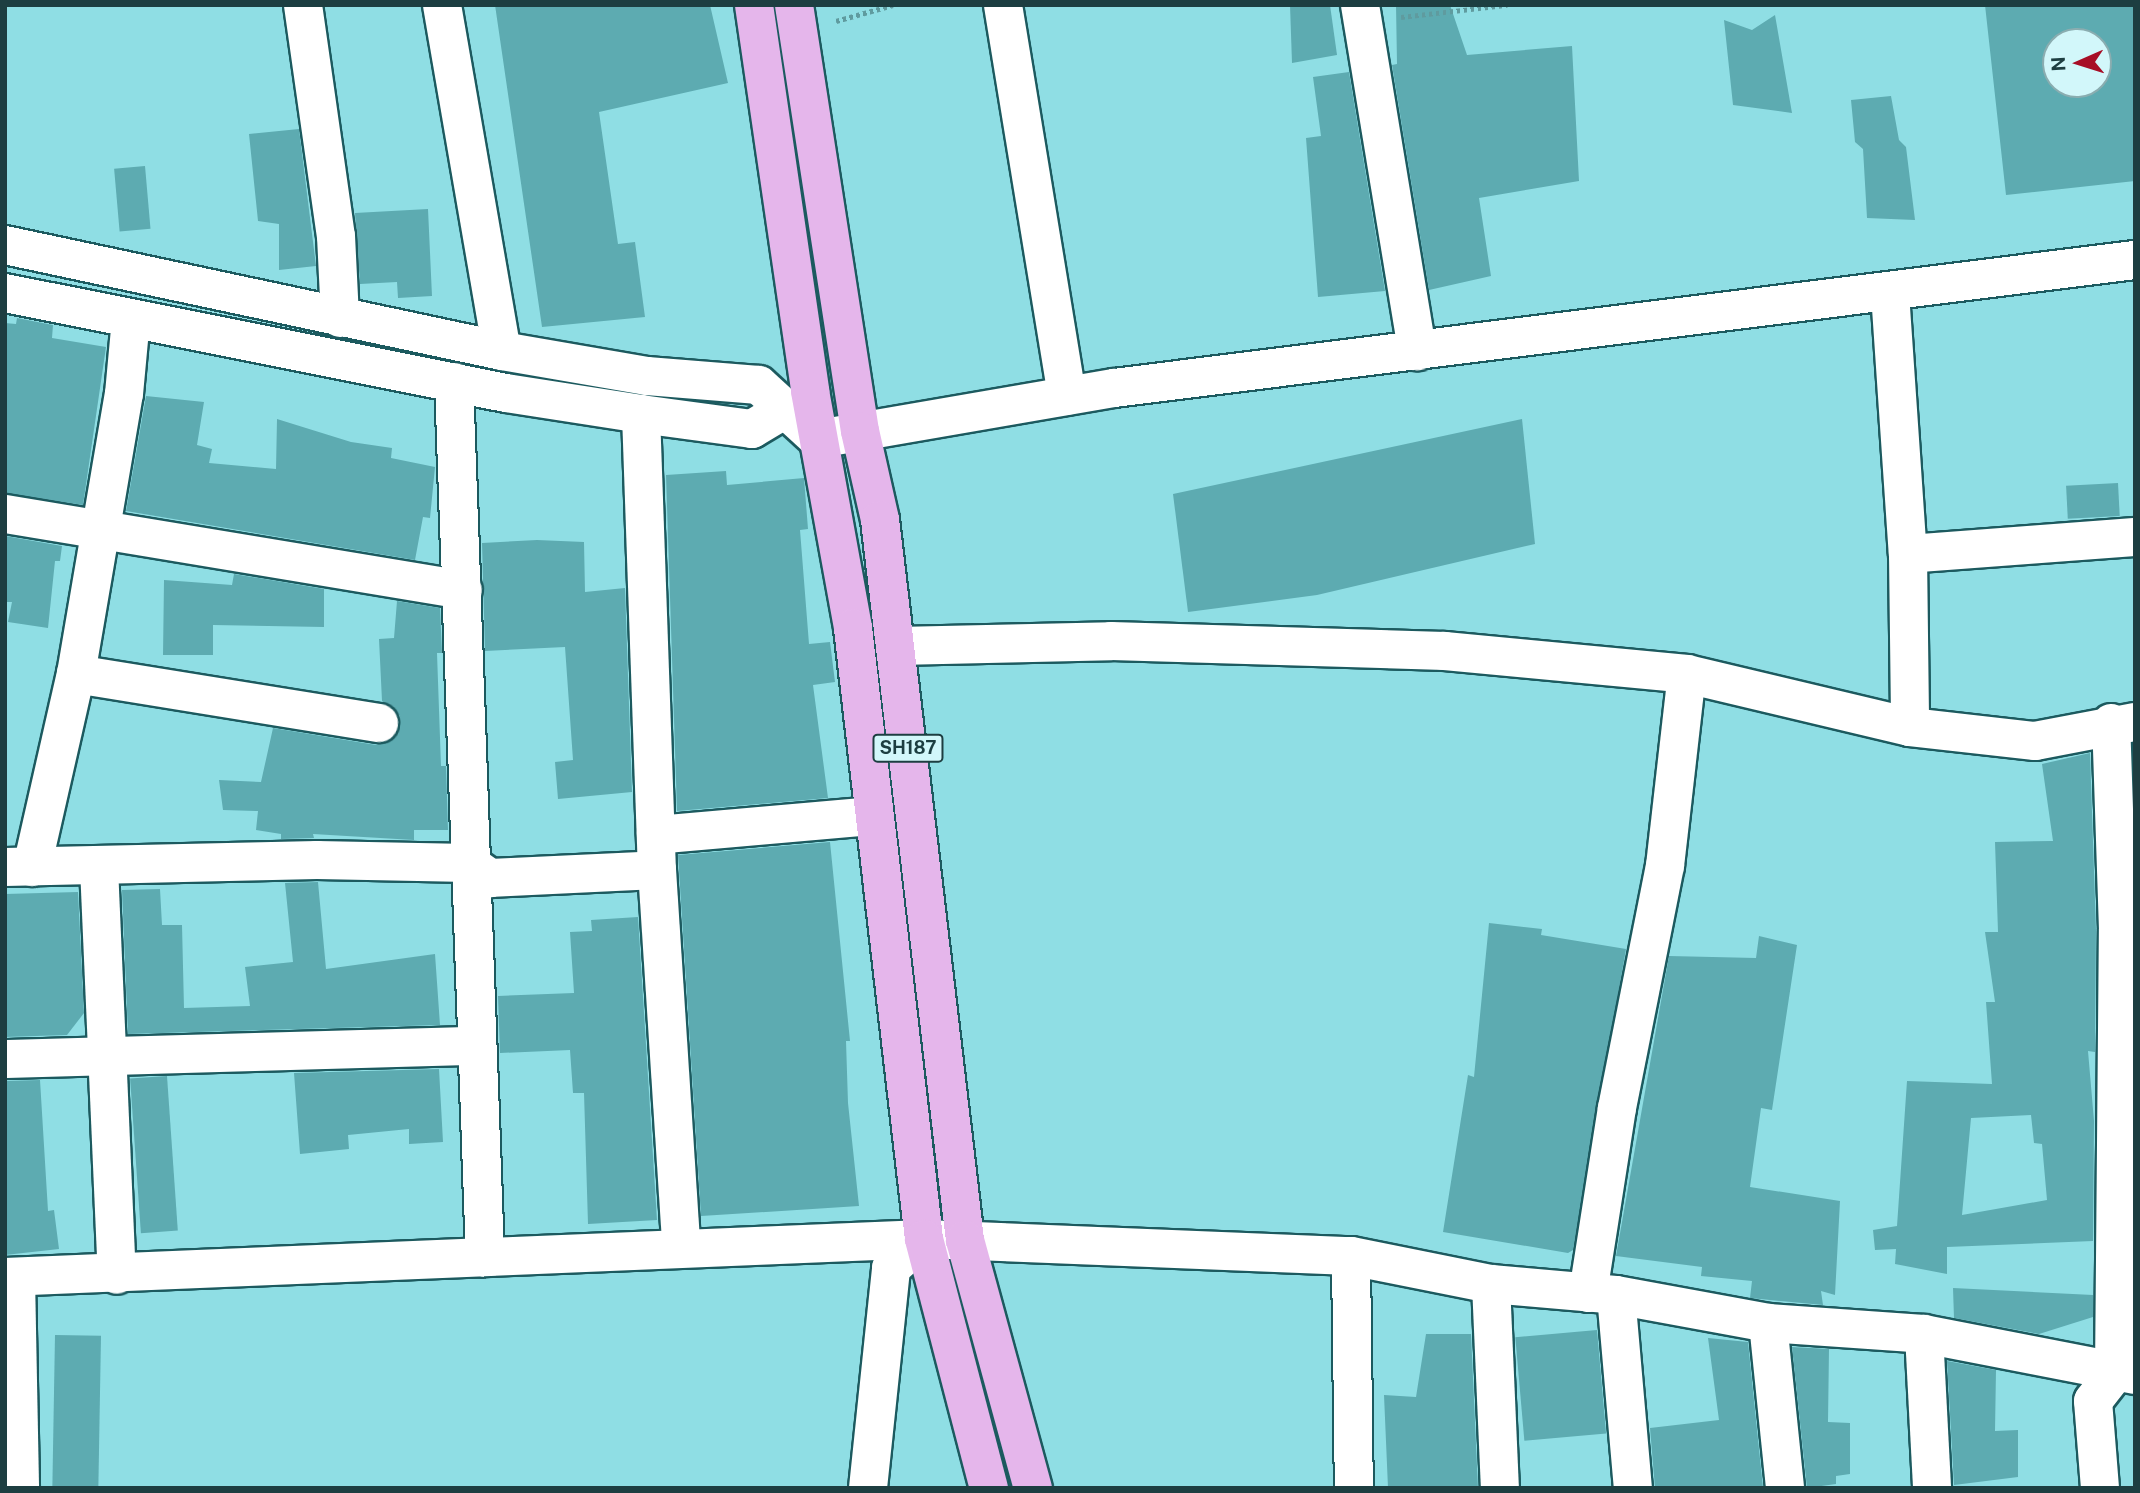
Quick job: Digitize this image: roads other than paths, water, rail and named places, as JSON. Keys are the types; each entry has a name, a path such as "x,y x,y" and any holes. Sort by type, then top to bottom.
{"main road":[{"name":"SH187","path":"754,5 818,439 853,628 872,816 924,1239 989,1488"},
{"name":"SH187","path":"796,18 860,431 880,520 897,646 965,1240 1033,1488"}],"street":[{"path":"303,5 336,236 340,318"},
{"path":"442,5 502,351"},
{"path":"1003,5 1067,396"},
{"path":"1361,13 1418,351"},
{"path":"5,245 502,351 647,376 759,385 818,439 1067,396 2135,260"},
{"path":"5,292 454,382 641,414 752,429 785,409"},
{"path":"1890,293 1908,554 1910,727"},
{"path":"131,318 124,394 76,674 19,867 317,860 469,863 489,878 872,816"},
{"path":"454,382 463,590 475,1046 485,1257"},
{"path":"641,414 657,852 681,1246"},
{"path":"5,514 101,533 463,590"},
{"path":"1908,554 2135,537"},
{"path":"897,646 1111,641 1445,651 1687,674 1910,727 2035,741 2123,722 2118,930 2124,1375"},
{"path":"76,674 379,723"},
{"path":"1633,1488 1602,1294 1617,1108 1665,866 1687,674"},
{"path":"99,867 110,1055 117,1275"},
{"path":"5,1059 475,1046"},
{"path":"868,1488 891,1268 924,1239"},
{"path":"20,1488 10,1277 117,1275 681,1246 924,1239 1351,1256 1491,1284 1602,1294 1768,1323 1924,1334 2124,1375"},
{"path":"1351,1256 1354,1488"},
{"path":"1491,1284 1500,1488"},
{"path":"1768,1323 1785,1488"},
{"path":"1924,1334 1932,1488"},
{"path":"2100,1488 2093,1401 2124,1375"}]}
